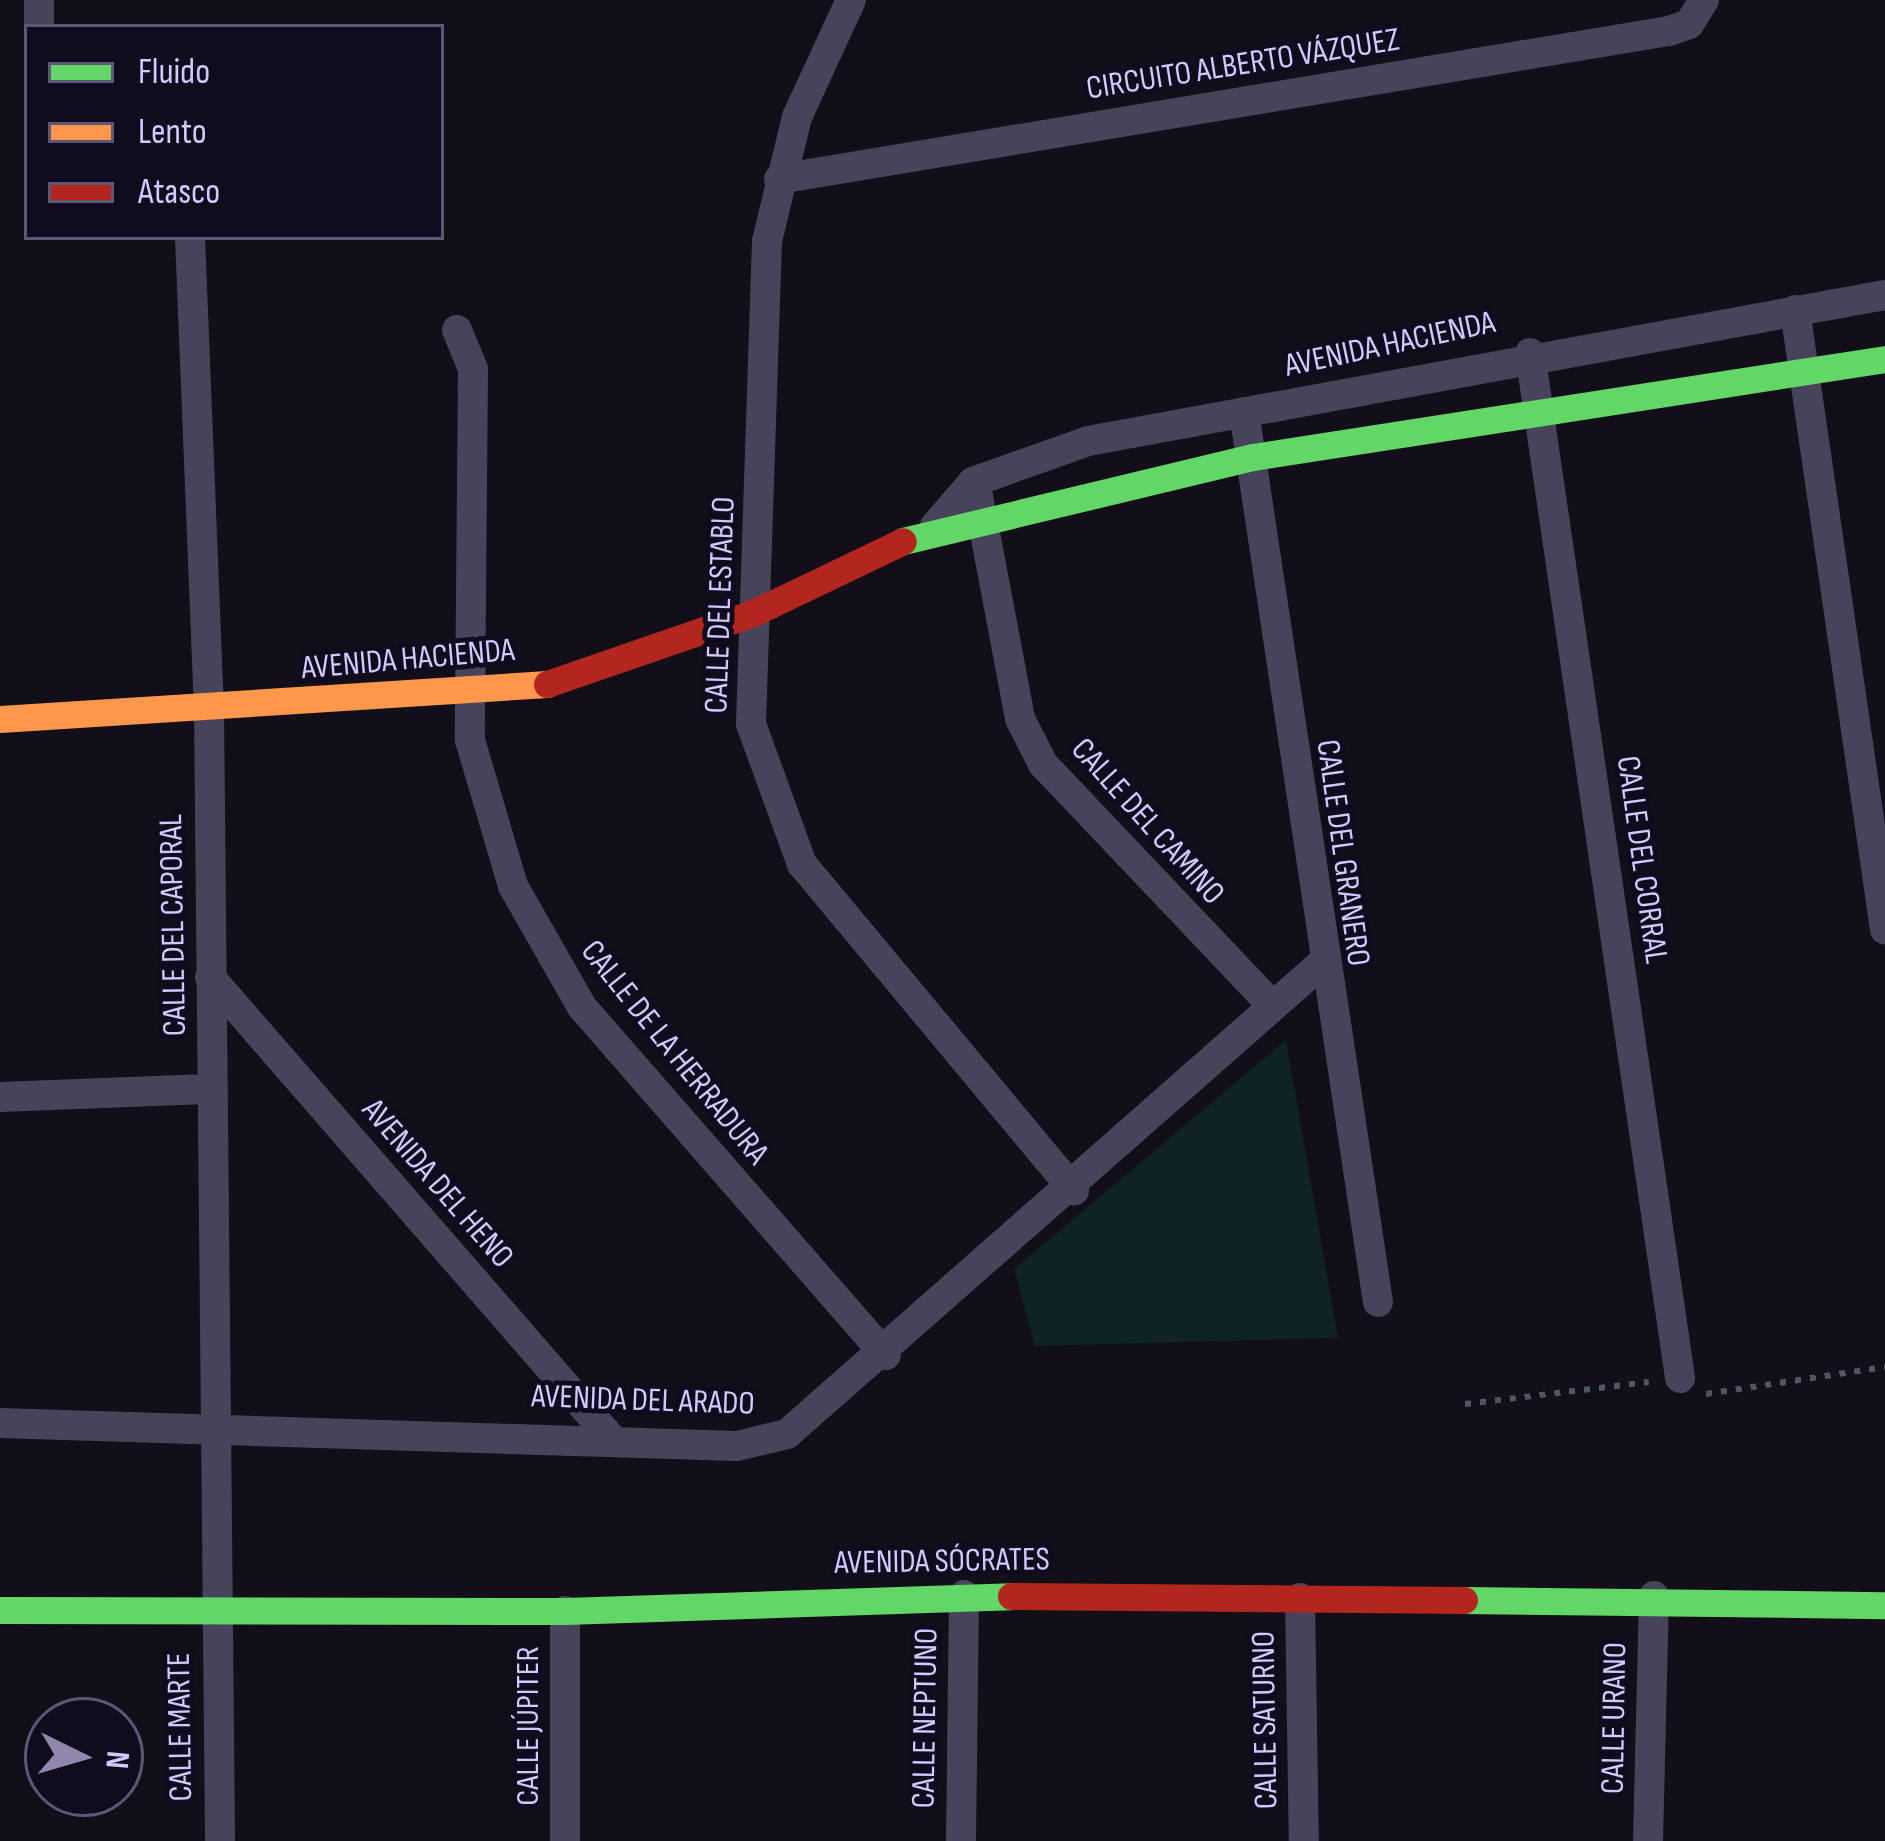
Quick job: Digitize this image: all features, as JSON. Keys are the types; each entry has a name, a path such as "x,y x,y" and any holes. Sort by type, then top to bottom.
{"street":[{"name":"CALLE DEL ESTABLO","path":"851,0 779,179 753,613 757,756 802,865 1074,1191"},
{"name":"CIRCUITO ALBERTO VÁZQUEZ","path":"779,179 1669,31 1689,24 1704,0"},
{"name":"CALLE DEL CAPORAL","path":"190,240 208,710 209,1423 214,1612"},
{"name":"AVENIDA HACIENDA","path":"935,526 973,482 1088,441 1530,353 1885,295"},
{"path":"1795,310 1885,928"},
{"name":"CALLE DE LA HERRADURA","path":"457,330 473,369 467,697 488,827 552,961 886,1355"},
{"name":"CALLE DEL CORRAL","path":"1530,353 1680,1378"},
{"name":"AVENIDA HACIENDA","path":"0,719 467,697 560,682 753,613 935,526 985,520 1252,457 1885,359"},
{"name":"CALLE DEL GRANERO","path":"1244,412 1321,964 1378,1302"},
{"name":"CALLE DEL CAMINO","path":"973,482 985,520 1020,719 1043,764 1273,1006"},
{"name":"AVENIDA DEL ARADO","path":"0,1423 209,1423 765,1442 886,1355 1074,1191 1321,964"},
{"name":"AVENIDA DEL HENO","path":"210,977 610,1437"},
{"path":"0,1096 212,1089"},
{"name":"AVENIDA SÓCRATES","path":"0,1610 565,1611 964,1595 1654,1596 1885,1605"},
{"name":"CALLE NEPTUNO","path":"961,1841 964,1595"},
{"name":"CALLE URANO","path":"1648,1841 1654,1596"},
{"name":"CALLE SATURNO","path":"1300,1598 1304,1841"},
{"name":"CALLE JÚPITER","path":"565,1611 565,1841"},
{"name":"CALLE MARTE","path":"214,1612 220,1841"}],"path":[{"path":"1465,1404 1680,1378 1712,1397 1885,1367"}],"green space":[{"path":"1286,1040 1338,1338 1035,1346 1014,1269"}],"traffic: fast":[{"path":"903,541 1253,457 1885,359"},
{"path":"0,1610 565,1611 1011,1596"},
{"path":"1464,1600 1885,1605"}],"traffic: slow":[{"path":"0,719 547,684"}],"traffic: jam":[{"path":"547,684 753,613 903,541"},
{"path":"1011,1596 1464,1600"}]}
